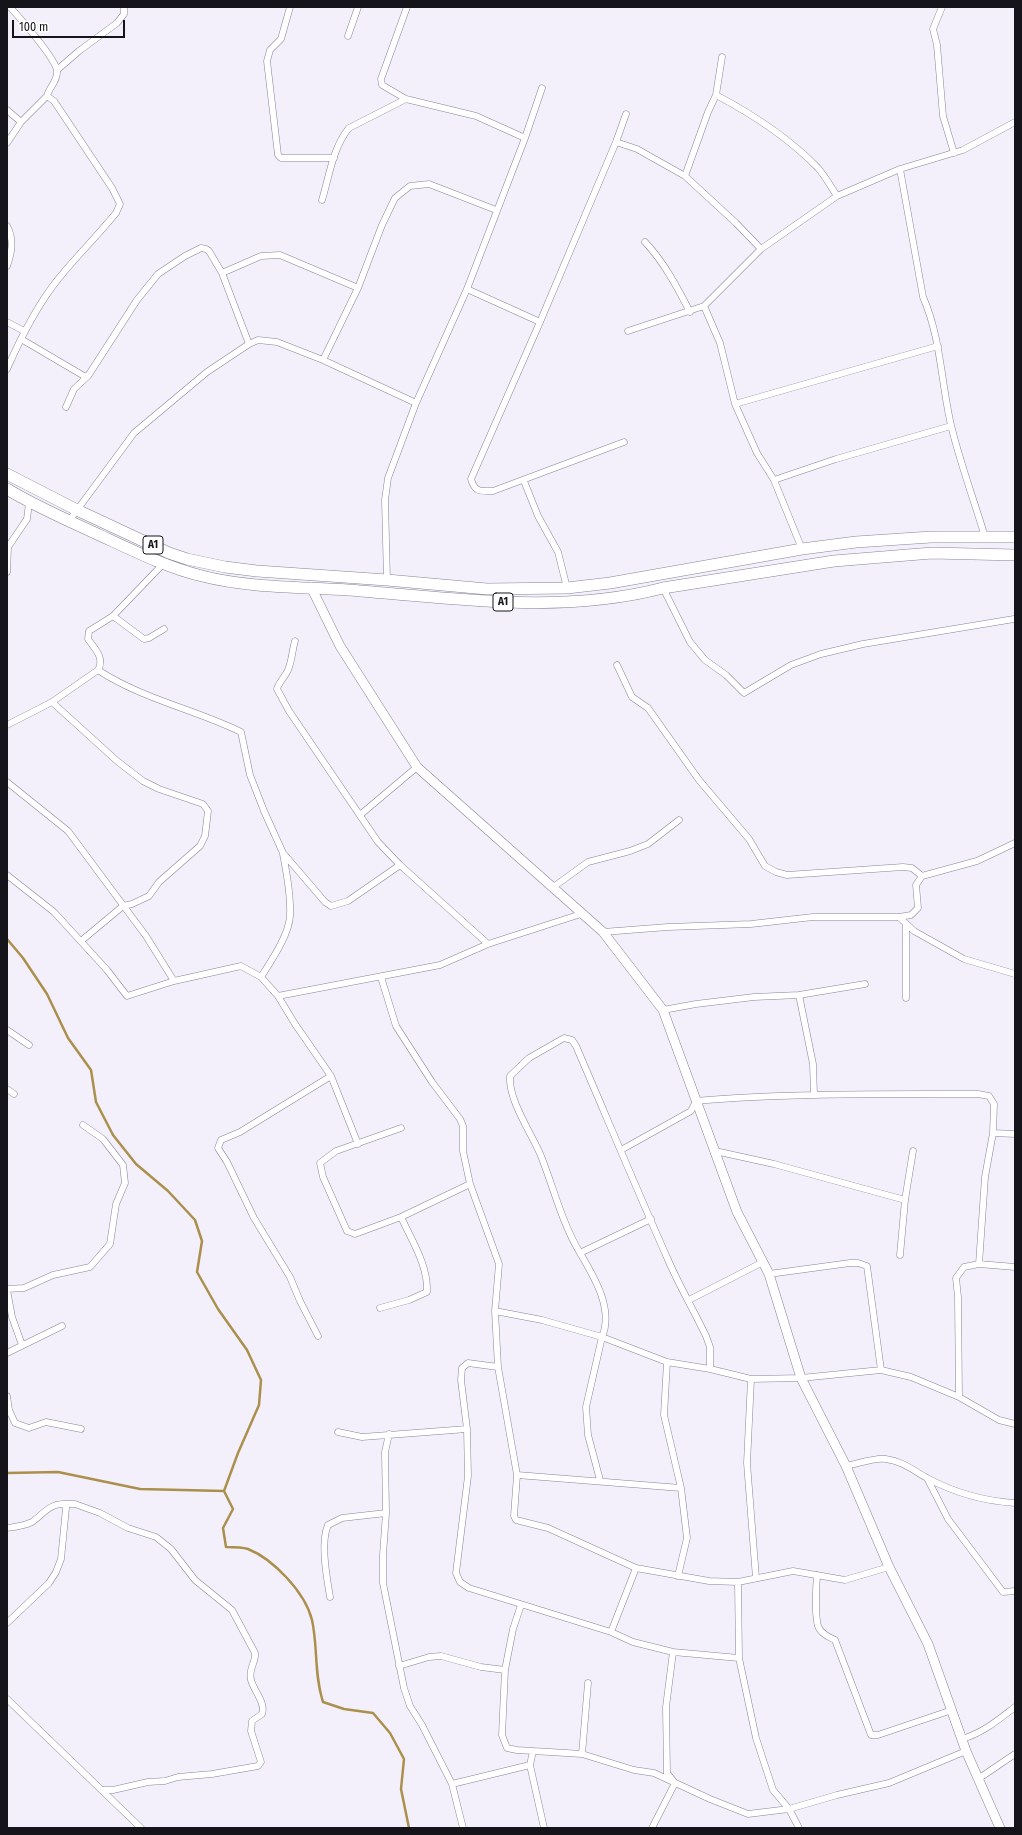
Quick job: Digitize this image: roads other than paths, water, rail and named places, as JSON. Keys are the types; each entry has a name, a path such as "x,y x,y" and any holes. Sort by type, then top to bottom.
{"highway":[{"name":"A1","path":"7,474 77,510 187,559 225,567 257,571 487,589 567,588 628,580 802,549 856,542 931,537 1015,537"},
{"name":"A1","path":"7,489 33,505 163,564 203,577 482,601 534,603 588,601 639,594 663,588 834,561 932,553 1015,555"}],"street":[{"path":"7,143 21,122 47,96 56,79 57,70 51,58 10,7"},
{"path":"57,70 79,51 117,23 124,14 124,7"},
{"path":"290,7 281,39 270,50 267,61 278,155 281,158 334,158"},
{"path":"348,36 358,7"},
{"path":"407,7 380,79 382,85 406,98 476,116 525,138"},
{"path":"942,7 933,29 937,45 943,116 954,153"},
{"path":"685,176 708,112 716,95 722,58"},
{"path":"387,580 385,500 388,478 416,403 467,289 496,210 525,138 542,88"},
{"path":"716,95 748,112 785,137 819,170 837,196"},
{"path":"7,369 22,339 24,331 59,278 112,218 120,204 112,188 56,104 47,96"},
{"path":"322,200 334,158 348,128 406,98"},
{"path":"7,110 21,122"},
{"path":"624,442 524,481 493,491 480,492 473,486 471,479 540,322 616,142 626,114"},
{"path":"628,330 690,312 704,306 761,249 837,196 900,169 963,150 1015,122"},
{"path":"616,142 637,150 685,176 736,223 761,249"},
{"path":"900,169 923,297 932,316 938,346 951,426 985,537"},
{"path":"323,360 358,288 382,225 395,198 410,186 429,184 496,210"},
{"path":"7,226 12,242 11,254 7,266"},
{"path":"645,242 654,251 669,274 690,312"},
{"path":"66,408 74,389 88,376 138,300 158,274 201,248 209,251 222,273 249,344"},
{"path":"222,273 261,256 280,255 358,288"},
{"path":"467,289 540,322"},
{"path":"704,306 720,343 735,404 757,452 774,480 802,549"},
{"path":"7,322 24,331"},
{"path":"22,339 53,359 84,376 88,376"},
{"path":"69,521 134,433 208,372 249,344 258,340 278,342 323,360 416,403"},
{"path":"735,404 938,346"},
{"path":"774,480 836,459 951,426"},
{"path":"524,481 538,516 558,552 567,588"},
{"path":"7,572 8,547 27,519 29,503 33,505"},
{"path":"7,725 52,702 98,670 101,665 100,656 87,636 89,631 113,616 163,564"},
{"path":"311,587 340,646 417,767 603,932 663,1010 737,1212 769,1274 801,1378 846,1466 889,1567 928,1644 966,1751 1000,1828"},
{"path":"663,588 690,642 705,660 726,675 744,693 792,665 821,654 863,644 1014,619"},
{"path":"113,616 144,639 149,638 164,629"},
{"path":"295,641 289,668 285,677 278,684 278,694 378,842 400,865 488,944"},
{"path":"617,665 632,697 648,708 699,780 749,839 765,866 776,872 787,875 903,867 912,868 922,876"},
{"path":"98,670 114,680 156,700 241,732 250,775 283,853 288,881 290,917 280,947 261,976"},
{"path":"52,702 117,761 143,781 158,789 203,804 208,808 205,836 200,846 159,882 149,896 124,906 81,941"},
{"path":"360,816 417,767"},
{"path":"7,782 68,831 146,936 174,981"},
{"path":"552,888 588,862 630,851 648,844 679,820"},
{"path":"603,932 668,927 751,924 813,917 899,917 911,915 918,908 916,885 922,876 977,860 1015,843"},
{"path":"283,853 325,902 331,906 348,901 400,865"},
{"path":"7,875 54,912 81,941 127,996 174,981 242,966 261,976 278,996 295,1024 331,1076 358,1144"},
{"path":"278,996 440,965 488,944 581,914"},
{"path":"899,917 914,931 964,959 1015,974"},
{"path":"906,924 906,998"},
{"path":"381,977 396,1026 432,1082 460,1119 463,1126 463,1150 470,1184 499,1264 495,1311 498,1368 517,1475 514,1516 516,1520 548,1528 636,1568 709,1581 738,1582 793,1571 845,1580 889,1567"},
{"path":"663,1010 732,1000 799,995 865,984"},
{"path":"799,995 813,1064 814,1095"},
{"path":"7,1030 29,1045"},
{"path":"600,1480 588,1434 586,1407 602,1337 606,1328 604,1308 598,1284 570,1235 541,1155 516,1104 510,1081 510,1076 529,1058 564,1038 572,1040 576,1046 670,1264 689,1300 710,1347 710,1369"},
{"path":"318,1336 300,1301 290,1277 254,1218 227,1162 218,1148 221,1140 240,1132 331,1076"},
{"path":"7,1089 14,1094"},
{"path":"696,1101 754,1096 900,1094 978,1094 989,1096 994,1104 993,1133 985,1178 980,1264"},
{"path":"621,1150 691,1111 696,1101"},
{"path":"22,1346 15,1330 7,1289 24,1288 53,1275 90,1267 110,1244 116,1204 125,1183 123,1165 103,1139 83,1125"},
{"path":"401,1128 336,1151 320,1163 323,1177 347,1231 355,1234 401,1217 470,1184"},
{"path":"993,1133 1015,1134"},
{"path":"715,1150 774,1164 905,1200"},
{"path":"900,1255 905,1200 913,1151"},
{"path":"380,1308 409,1300 426,1292 427,1281 424,1267 401,1217"},
{"path":"580,1253 651,1219"},
{"path":"689,1300 763,1262"},
{"path":"769,1274 850,1263 858,1263 867,1266 881,1370"},
{"path":"959,1397 958,1297 956,1278 964,1267 980,1264 1015,1267"},
{"path":"495,1311 542,1320 602,1337 667,1362 710,1369 751,1379 801,1378 881,1370 910,1377 959,1397 999,1420 1015,1424"},
{"path":"7,1353 62,1326"},
{"path":"667,1362 664,1415 681,1488 687,1538 678,1576"},
{"path":"498,1368 468,1363 462,1368 461,1380 467,1429 468,1476 456,1573 460,1582 469,1588 611,1632 633,1642 673,1652 739,1658"},
{"path":"751,1379 747,1463 756,1578"},
{"path":"7,1396 9,1410 15,1423 29,1428 46,1422 81,1429"},
{"path":"338,1432 362,1437 467,1429"},
{"path":"389,1434 385,1452 386,1513 383,1555 384,1583 399,1666 410,1706 422,1725 452,1784 463,1828"},
{"path":"846,1466 884,1458 904,1463 927,1478 962,1494 996,1502 1015,1503"},
{"path":"517,1475 600,1480 681,1488"},
{"path":"927,1478 948,1520 1002,1592 1015,1592"},
{"path":"7,1528 27,1524 53,1507 62,1504 75,1504 100,1513 128,1528 156,1537 171,1549 195,1580 232,1610 255,1653 255,1659 250,1670 251,1678 263,1705 262,1714 252,1721 250,1727 261,1762 258,1766 212,1774 178,1777 165,1781 148,1782 113,1790 103,1790"},
{"path":"7,1623 49,1583 56,1572 61,1559 67,1511 62,1504"},
{"path":"330,1598 325,1556 325,1532 328,1525 342,1518 386,1513"},
{"path":"611,1632 636,1568"},
{"path":"817,1575 816,1594 818,1627 825,1635 835,1640 871,1735 878,1735 952,1710"},
{"path":"738,1582 739,1658 756,1738 773,1790 789,1809 799,1828"},
{"path":"520,1605 505,1670 502,1735 507,1748 582,1754 634,1770 654,1773 710,1800 748,1814 789,1809 837,1795 888,1783 966,1751"},
{"path":"673,1652 666,1707 667,1773 675,1783"},
{"path":"399,1666 429,1657 441,1656 481,1667 505,1670"},
{"path":"582,1754 588,1683"},
{"path":"7,1699 141,1828"},
{"path":"962,1739 976,1735 985,1730 1015,1707"},
{"path":"533,1751 530,1765 544,1828"},
{"path":"978,1778 1015,1754"},
{"path":"452,1784 530,1765"},
{"path":"652,1828 675,1783"}],"waterway":[{"path":"7,939 23,958 47,994 68,1038 91,1070 96,1102 113,1135 136,1164 168,1191 195,1220 202,1241 197,1272 218,1309 247,1350 261,1380 259,1405 238,1453 224,1491 233,1509 223,1528 226,1547 240,1547 248,1549 268,1560 287,1578 303,1598 312,1620 314,1630 318,1682 323,1702 344,1709 373,1713 390,1733 404,1759 401,1789 409,1828"},
{"path":"7,1473 58,1472 140,1489 224,1491"}]}
